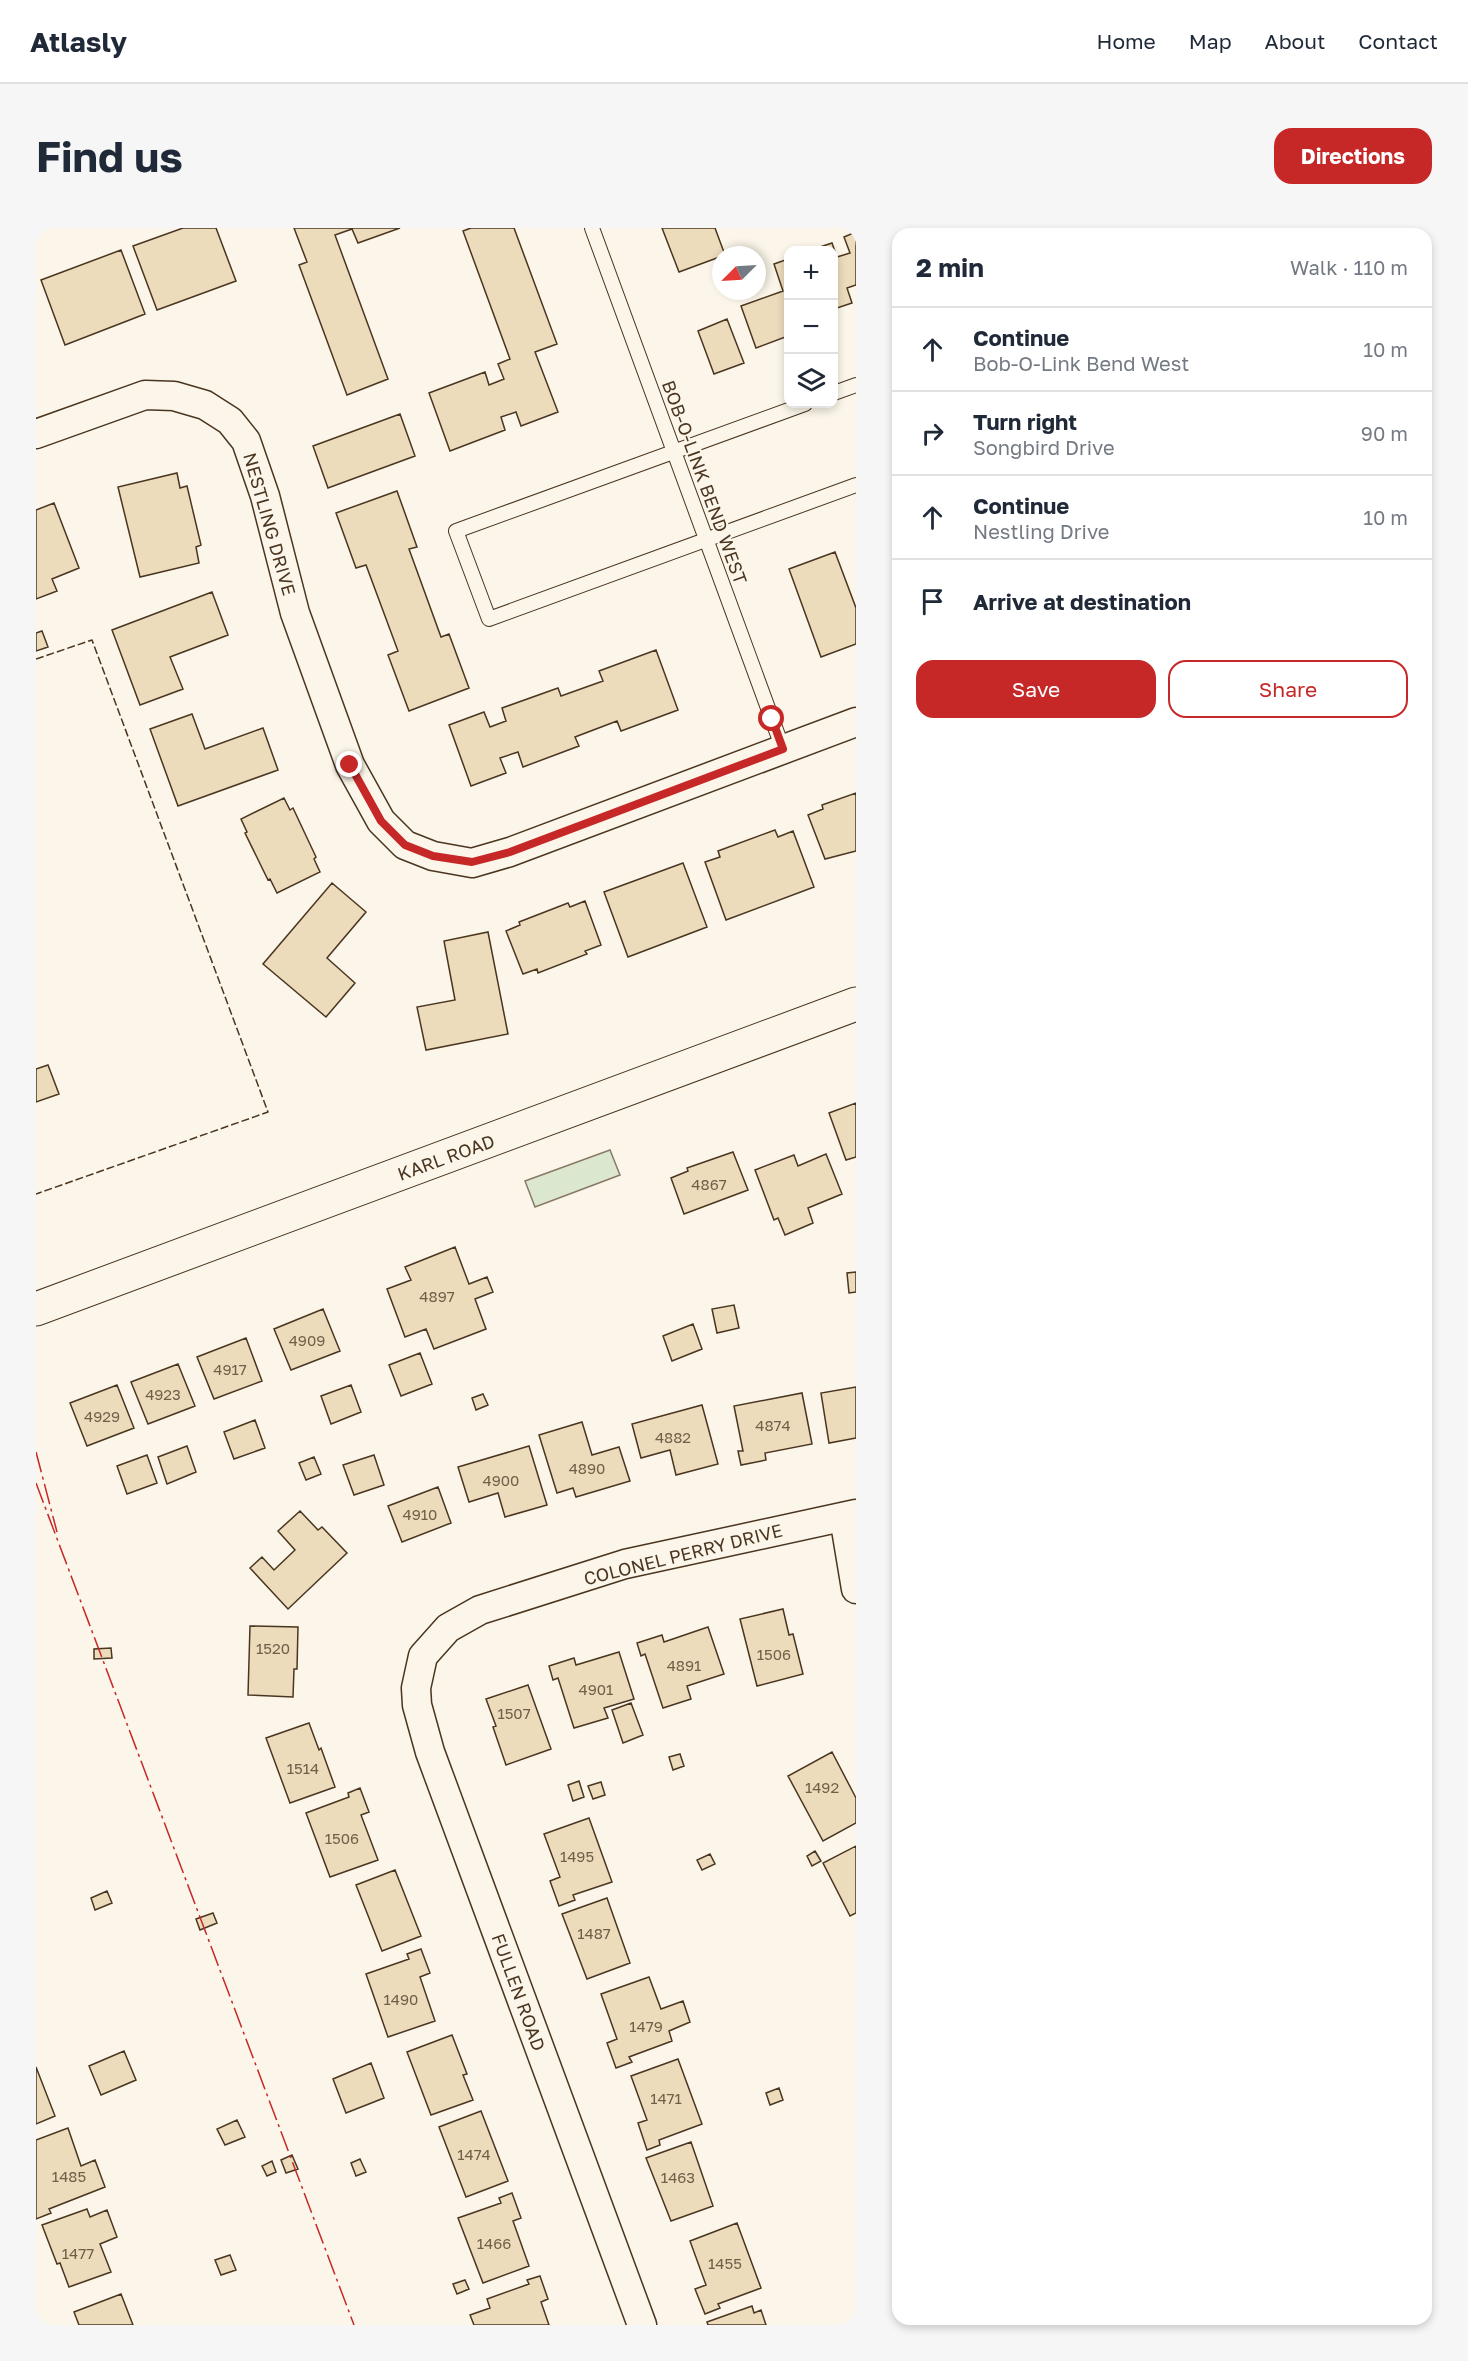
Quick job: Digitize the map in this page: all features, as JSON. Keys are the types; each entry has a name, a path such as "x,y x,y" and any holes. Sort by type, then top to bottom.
{"main road":[{"name":"KARL ROAD","path":"36,1309 856,1004"}],"street":[{"name":"NESTLING DRIVE","path":"36,434 145,395 174,396 205,405 230,420 246,441 265,496 295,614 350,765 381,821 405,845 433,856 472,862 510,852 856,722"},
{"path":"850,1515 856,1589"},
{"name":"COLONEL PERRY DRIVE","path":"423,1656 448,1628 480,1610 625,1564 850,1515"},
{"name":"FULLEN ROAD","path":"423,1656 416,1688 417,1705 430,1752 642,2325"}],"lane":[{"name":"BOB-O-LINK BEND WEST","path":"592,228 783,749"},
{"path":"838,392 856,385"},
{"path":"794,408 456,531 489,619 856,485"}],"green space":[{"path":"610,1150 620,1175 535,1207 525,1181"}],"building":[{"path":"183,228 216,228 236,281 157,310 133,246"},
{"path":"294,228 400,228 358,243 352,229 335,235 388,379 347,395 299,265 307,262"},
{"path":"471,228 514,228 557,344 535,352 558,412 521,426 516,412 501,417 505,430 450,451 429,393 485,372 489,385 504,379 498,364 510,359 463,231"},
{"path":"662,228 715,228 722,246 712,246 712,260 679,272"},
{"path":"856,232 856,285 847,288 852,303 838,308 838,257 850,253 844,237"},
{"path":"121,250 145,314 65,345 41,280"},
{"path":"784,260 784,338 756,348 741,306 758,300 766,300 766,297 783,291 774,264"},
{"path":"727,319 744,363 714,374 698,331"},
{"path":"400,414 415,456 328,488 313,446"},
{"path":"177,473 180,488 187,486 201,545 196,547 199,563 140,577 118,487"},
{"path":"397,491 417,547 409,549 441,637 449,634 469,688 409,711 388,655 398,651 366,565 356,568 336,513"},
{"path":"54,503 79,568 52,579 57,591 36,599 36,510"},
{"path":"835,552 856,608 856,644 821,657 789,569"},
{"path":"212,592 228,635 170,657 183,689 140,705 112,630"},
{"path":"42,631 48,647 36,651 36,633"},
{"path":"656,650 678,710 621,731 617,721 575,737 579,746 523,767 518,752 500,758 506,773 471,786 449,725 484,712 490,727 506,721 502,708 558,688 561,696 603,681 599,671"},
{"path":"192,714 205,749 263,728 278,770 178,806 150,729"},
{"path":"856,793 856,851 825,859 808,815 823,809 822,805"},
{"path":"284,798 290,810 293,808 316,857 314,859 320,872 277,893 270,879 268,880 245,833 247,832 241,819"},
{"path":"775,830 778,837 793,831 814,887 726,920 705,862 720,857 718,851"},
{"path":"683,863 707,927 628,957 604,892"},
{"path":"332,883 366,912 327,958 355,983 326,1017 263,964"},
{"path":"585,901 601,945 585,951 587,954 538,973 537,969 523,974 506,931 520,925 519,922 568,903 570,907"},
{"path":"488,932 508,1034 426,1050 417,1007 455,1000 444,941"},
{"path":"48,1065 59,1094 36,1102 36,1069"},
{"path":"856,1103 856,1157 846,1160 829,1113"},
{"path":"733,1152 748,1190 684,1214 671,1178 688,1171 687,1168"},
{"path":"826,1154 842,1194 808,1208 813,1223 785,1235 778,1218 774,1220 755,1170 794,1155 798,1166"},
{"path":"455,1247 469,1284 487,1277 493,1292 475,1299 486,1329 434,1349 426,1329 405,1337 387,1289 411,1280 405,1267"},
{"path":"856,1272 856,1292 849,1293 847,1273"},
{"path":"734,1305 739,1328 717,1333 712,1309"},
{"path":"323,1309 340,1351 291,1370 274,1329"},
{"path":"693,1324 702,1349 672,1361 663,1336"},
{"path":"246,1338 262,1381 214,1399 197,1357"},
{"path":"420,1353 432,1384 401,1396 389,1365"},
{"path":"178,1364 195,1406 148,1424 131,1382"},
{"path":"117,1385 134,1428 87,1446 70,1403"},
{"path":"351,1385 361,1412 331,1424 321,1396"},
{"path":"856,1387 856,1438 829,1443 821,1393"},
{"path":"802,1393 812,1444 765,1453 766,1460 741,1465 738,1451 743,1451 734,1406"},
{"path":"483,1394 488,1405 476,1410 472,1398"},
{"path":"702,1405 718,1464 676,1475 670,1450 641,1458 632,1424"},
{"path":"255,1420 265,1448 234,1459 224,1432"},
{"path":"582,1422 592,1455 619,1447 630,1481 576,1497 573,1488 557,1493 539,1435"},
{"path":"187,1446 196,1472 167,1484 158,1457"},
{"path":"529,1446 547,1505 505,1517 498,1493 469,1502 458,1467"},
{"path":"147,1455 157,1483 127,1494 117,1466"},
{"path":"374,1455 384,1485 354,1495 343,1465"},
{"path":"314,1457 321,1474 306,1480 299,1463"},
{"path":"438,1487 451,1523 402,1542 388,1506"},
{"path":"300,1511 318,1530 322,1527 347,1553 288,1609 250,1568 262,1557 274,1570 295,1550 278,1531"},
{"path":"783,1609 789,1635 793,1634 803,1674 757,1686 740,1619"},
{"path":"250,1626 298,1627 297,1669 294,1669 293,1697 248,1695"},
{"path":"708,1627 724,1674 687,1686 691,1699 663,1708 645,1654 641,1656 637,1643 662,1635 664,1642"},
{"path":"111,1648 112,1658 94,1659 94,1649"},
{"path":"619,1652 634,1699 604,1708 608,1718 574,1728 558,1678 553,1680 549,1666 574,1658 576,1665"},
{"path":"528,1685 551,1749 506,1765 486,1699"},
{"path":"631,1703 643,1735 623,1743 612,1710"},
{"path":"309,1723 335,1787 290,1803 266,1738"},
{"path":"832,1752 856,1798 856,1823 823,1841 788,1776"},
{"path":"680,1754 684,1766 673,1770 669,1757"},
{"path":"579,1781 584,1797 573,1801 568,1785"},
{"path":"601,1782 605,1795 593,1799 588,1786"},
{"path":"360,1788 369,1812 361,1815 378,1860 330,1877 306,1813 349,1797 348,1793"},
{"path":"589,1818 612,1882 573,1895 575,1900 559,1906 550,1881 560,1877 544,1834"},
{"path":"856,1846 856,1913 850,1916 823,1863"},
{"path":"815,1851 821,1861 812,1866 807,1856"},
{"path":"710,1854 715,1864 702,1870 697,1860"},
{"path":"395,1870 421,1936 382,1951 356,1885"},
{"path":"107,1891 112,1903 95,1910 91,1898"},
{"path":"607,1898 630,1963 587,1979 562,1914"},
{"path":"213,1913 217,1923 200,1930 196,1919"},
{"path":"421,1949 430,1973 420,1977 435,2021 388,2037 366,1974 409,1959 407,1954"},
{"path":"649,1977 661,2009 683,2001 690,2022 669,2031 672,2041 629,2057 632,2062 616,2068 607,2043 617,2039 601,1994"},
{"path":"452,2035 467,2074 463,2075 473,2100 431,2115 407,2052"},
{"path":"124,2051 136,2080 101,2095 89,2066"},
{"path":"678,2059 702,2124 659,2140 660,2145 647,2150 638,2123 647,2120 631,2076"},
{"path":"371,2063 384,2098 346,2113 333,2079"},
{"path":"36,2067 55,2116 36,2124"},
{"path":"779,2088 783,2100 770,2105 766,2093"},
{"path":"481,2111 508,2181 466,2197 439,2127"},
{"path":"237,2120 245,2137 225,2145 217,2129"},
{"path":"68,2128 81,2166 95,2160 105,2187 49,2209 51,2213 36,2219 36,2140"},
{"path":"691,2142 713,2206 671,2221 646,2158"},
{"path":"292,2155 298,2169 286,2173 281,2160"},
{"path":"360,2159 366,2172 356,2176 351,2163"},
{"path":"272,2161 276,2172 267,2176 262,2166"},
{"path":"512,2193 521,2218 513,2221 529,2266 483,2283 458,2218 501,2203 499,2198"},
{"path":"87,2209 90,2217 107,2210 117,2237 100,2244 111,2272 69,2287 60,2263 57,2264 42,2225"},
{"path":"737,2223 761,2288 718,2304 720,2308 705,2314 695,2289 706,2285 690,2241"},
{"path":"230,2255 236,2270 221,2275 215,2260"},
{"path":"540,2276 548,2299 541,2302 549,2325 474,2325 470,2315 490,2308 487,2299 529,2284 527,2280"},
{"path":"465,2280 469,2289 457,2294 453,2284"},
{"path":"121,2294 133,2325 79,2325 74,2312"},
{"path":"752,2306 754,2313 761,2310 766,2325 708,2325 707,2322"}],"fence":[{"path":"36,659 92,640 268,1112 36,1194"}],"power":[{"path":"36,1452 57,1532"},
{"path":"36,1483 354,2325"}],"route":[{"path":"350,765 381,821 405,845 433,856 472,862 510,852 783,749 772,719"}]}
